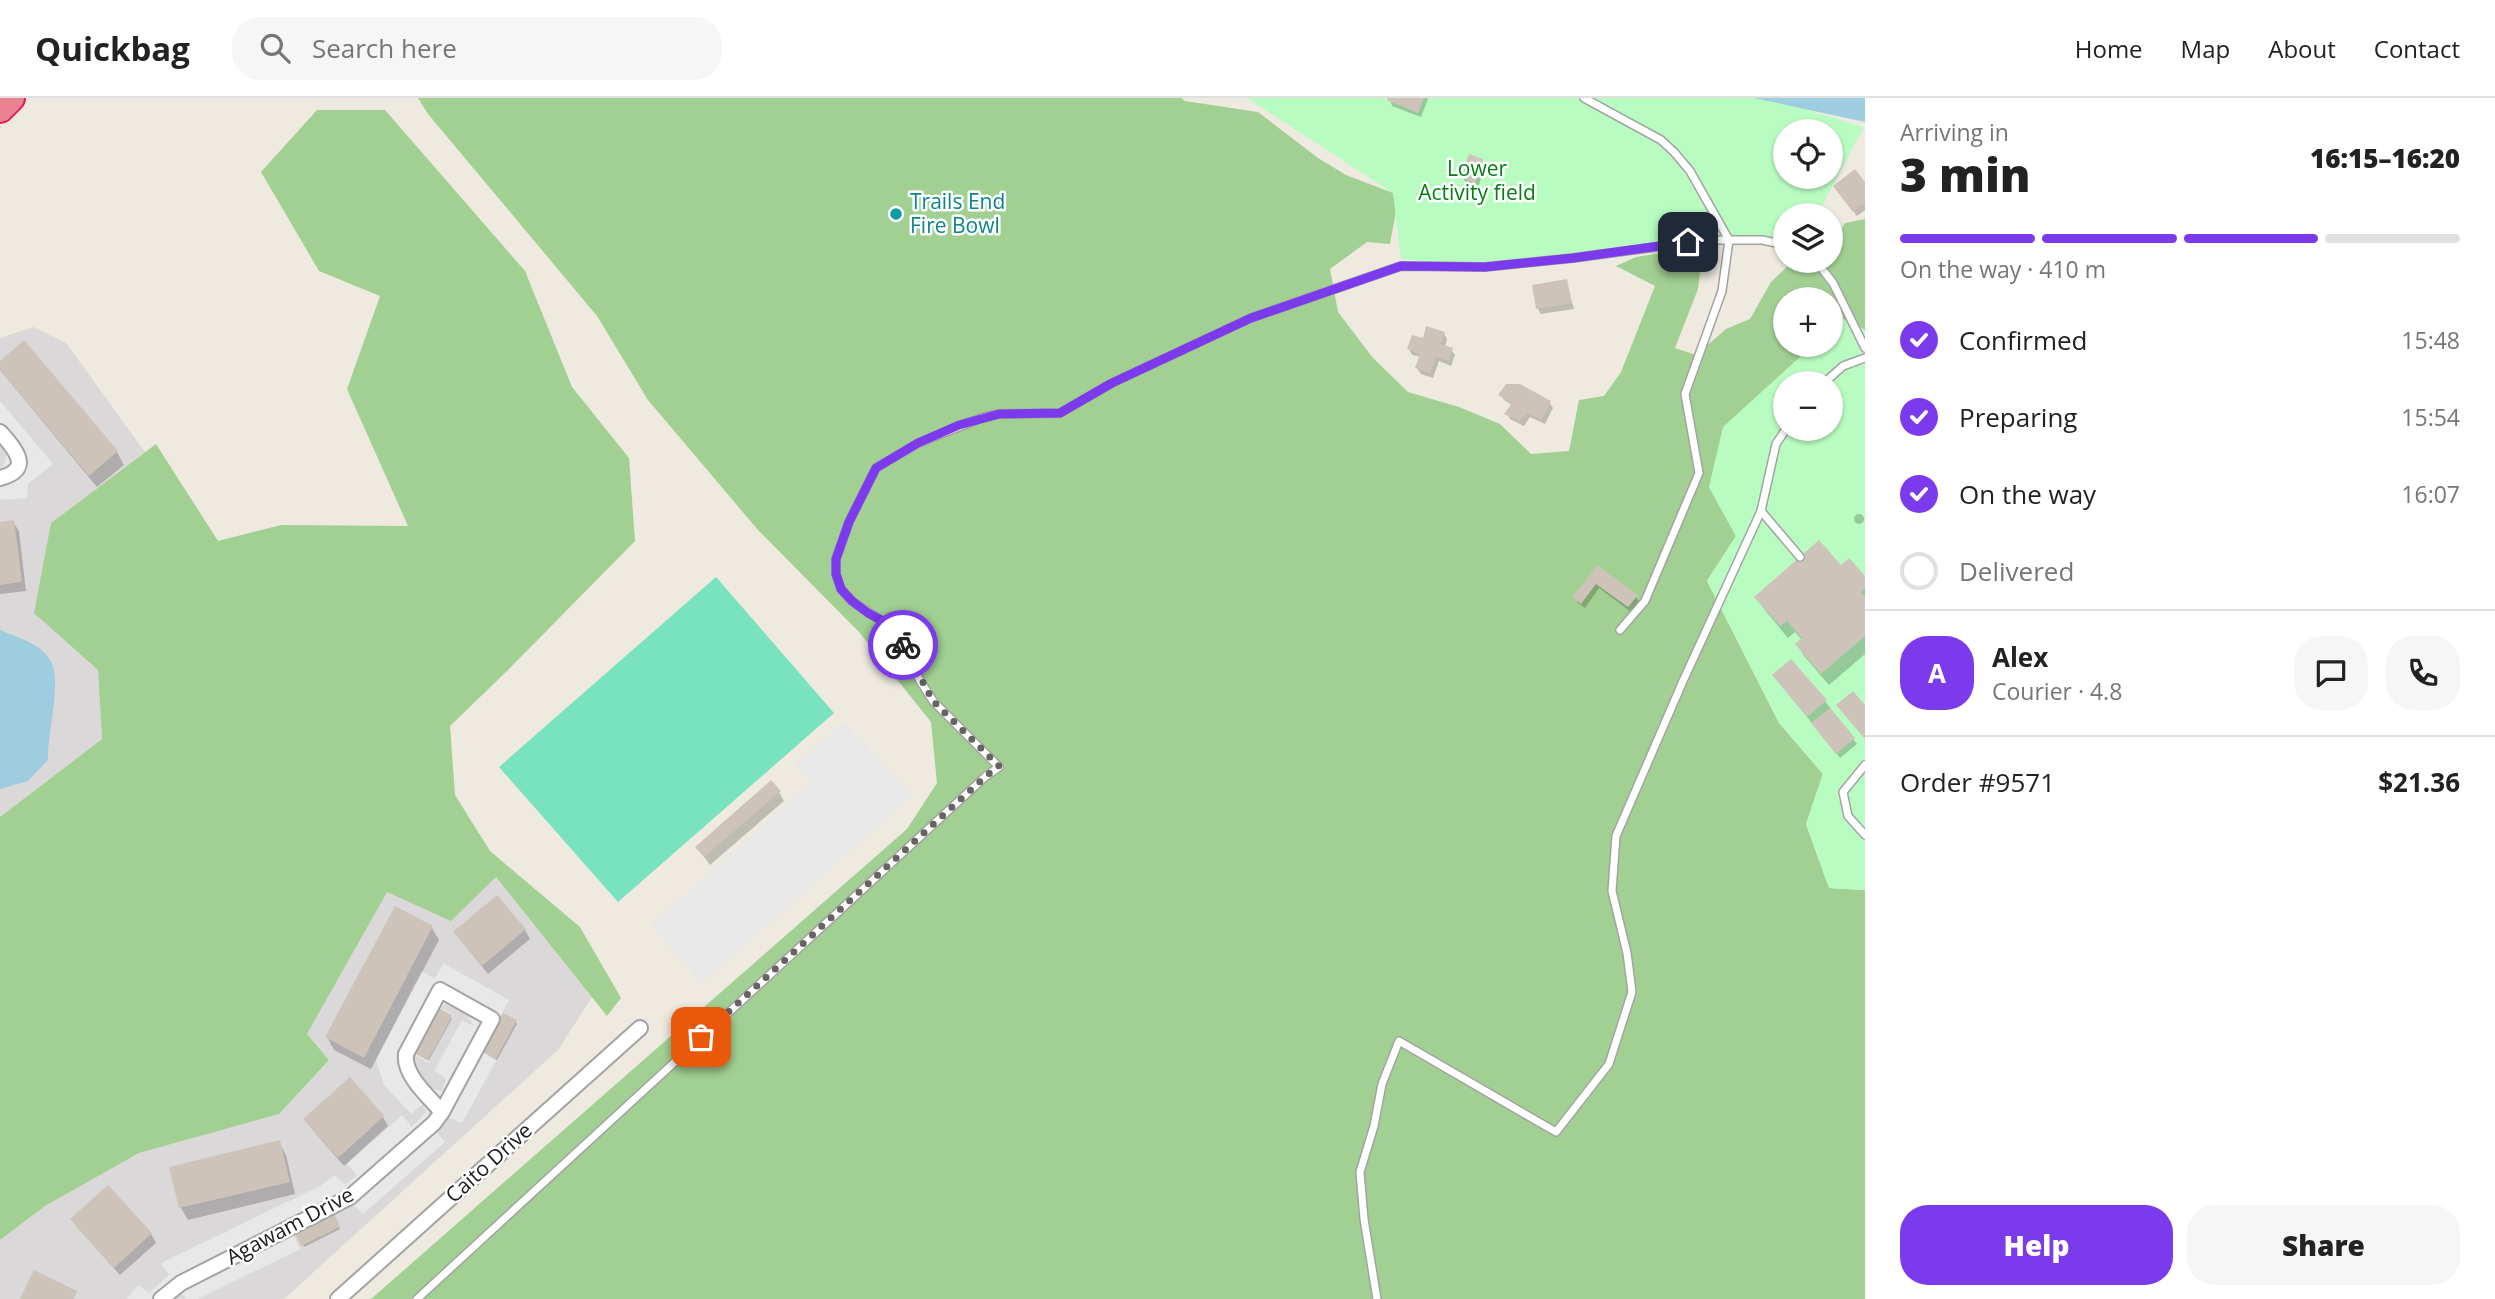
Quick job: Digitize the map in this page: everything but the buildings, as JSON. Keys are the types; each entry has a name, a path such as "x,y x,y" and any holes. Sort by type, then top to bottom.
{"highway":[{"path":"0,108 11,98"}],"street":[{"path":"0,432 19,458 18,465 11,473 0,478"},
{"name":"Agawam Drive","path":"161,1299 181,1283 350,1197 433,1123 442,1112 492,1019 440,990 406,1054 405,1062 409,1071 442,1112"},
{"name":"Caito Drive","path":"338,1299 640,1028"}],"lane":[{"path":"1584,98 1651,133 1674,152 1690,171 1729,240 1722,291 1685,394 1699,473 1645,601 1620,630"},
{"path":"417,1299 999,766 933,701 919,679 898,632 860,607 841,589 836,574 836,559 849,522 876,468 918,443 981,418 999,414 1052,415 1065,411 1112,383 1251,318 1401,266 1485,267 1708,240 1773,242"},
{"path":"1825,273 1833,283 1865,348"},
{"path":"1837,371 1843,366 1865,358"},
{"path":"1377,1299 1364,1219 1360,1171 1374,1126 1382,1084 1399,1041 1556,1132 1609,1064 1632,992 1627,953 1612,891 1616,836 1761,511 1778,441"},
{"path":"1761,511 1800,557"},
{"path":"1865,765 1843,792 1849,816 1865,835"}],"shaded area":[{"path":"33,327 66,343 145,452 51,523 35,613 98,670 102,739 0,817 0,338"},
{"path":"0,401 53,464 28,484 27,498 0,500 0,467 3,467 7,453 0,445"},
{"path":"844,723 912,795 702,983 651,925 811,783 796,764"},
{"path":"496,877 592,997 558,1050 284,1299 0,1299 0,1240 45,1206 139,1153 279,1114 329,1060 307,1034 387,891"},
{"path":"443,963 509,1000 481,1051 496,1061 462,1123 448,1117 437,1133 445,1142 363,1214 351,1203 292,1232 300,1249 198,1299 186,1299 180,1291 172,1299 127,1299 138,1285 149,1293 169,1275 161,1263 320,1186 335,1175 345,1185 357,1175 347,1164 402,1115 412,1127 426,1112 423,1104 411,1114 384,1085 376,1060 421,971 435,979","holes":["445,1004 467,1014 474,1026 462,1020 434,1071 446,1078 442,1091 428,1088 411,1062 413,1054 429,1063 454,1015 441,1008"]}],"green space":[{"path":"418,98 1181,98 1185,101 1258,112 1318,158 1346,175 1393,193 1396,211 1390,244 1367,242 1330,269 1338,312 1373,358 1408,392 1459,407 1500,424 1531,454 1569,451 1579,400 1604,396 1621,372 1655,286 1616,266 1636,257 1674,251 1702,257 1698,289 1675,348 1696,355 1726,329 1750,319 1771,282 1780,273 1843,273 1843,227 1845,223 1865,219 1865,330 1843,319 1843,287 1773,287 1773,357 1801,357 1787,371 1773,371 1773,386 1709,487 1736,536 1707,581 1779,723 1823,774 1806,824 1829,888 1865,890 1865,1299 371,1299 907,829 937,783 931,722 859,632 758,530 648,400 597,316 428,114"},
{"name":"Lower Activity field","path":"1247,98 1768,98 1838,119 1773,119 1773,189 1831,189 1823,203 1773,203 1773,242 1724,240 1483,267 1401,259 1393,193"},
{"path":"317,110 385,110 525,271 572,387 629,458 635,541 450,726 455,795 490,851 580,927 621,998 607,1016 496,877 451,921 387,892 307,1034 329,1060 279,1114 139,1153 45,1206 0,1240 0,817 102,739 98,670 34,613 51,523 156,444 218,541 281,525 408,526 347,389 380,296 319,271 261,172"},
{"name":"Lower Activity field","path":"1843,121 1864,127 1843,166"},
{"path":"1843,319 1865,330 1865,890 1829,888 1806,824 1823,774 1779,723 1707,581 1736,536 1709,487 1723,427 1773,381 1773,441 1843,441 1843,371 1784,371 1800,357 1843,357"},
{"path":"716,577 834,713 618,902 499,767"}],"water":[{"path":"1754,98 1865,98 1865,122"},
{"path":"0,630 29,642 47,656 54,671 55,696 48,760 28,781 0,789"}],"way so far":[{"path":"701,1037 999,766 933,701 903,645"}],"place":[{"name":"Trails End Fire Bowl","path":"896,214"}],"route":[{"path":"903,645 894,627 868,613 841,589 836,574 836,559 849,522 876,468 918,443 959,425 999,414 1060,413 1112,383 1251,318 1401,266 1485,267 1688,242"}]}
